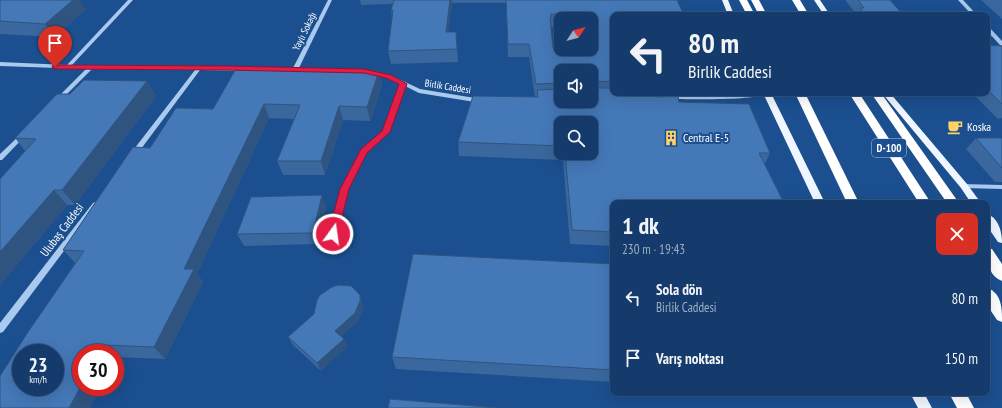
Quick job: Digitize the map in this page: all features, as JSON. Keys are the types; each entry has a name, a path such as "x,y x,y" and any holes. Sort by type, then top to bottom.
{"highway":[{"path":"743,0 749,12"},
{"path":"755,0 761,12"},
{"path":"796,0 803,12"},
{"path":"801,96 851,200"},
{"name":"D-100","path":"856,96 923,200"},
{"path":"878,96 950,200"},
{"path":"990,257 1002,275"},
{"path":"990,298 1002,316"},
{"path":"959,396 966,408"}],"main road":[{"path":"725,0 730,12"},
{"path":"817,0 825,12"},
{"path":"767,96 819,200"},
{"path":"889,96 964,186 974,200"},
{"path":"990,222 1002,239"},
{"path":"919,396 925,408"}],"street":[{"path":"68,67 131,0"},
{"name":"Yaylı Sokağı","path":"295,70 330,0"},
{"path":"960,0 972,12"},
{"path":"990,31 1002,44"},
{"path":"0,64 90,68 250,69"},
{"path":"51,107 90,68"},
{"path":"128,161 199,68"},
{"path":"288,70 303,70"},
{"name":"Birlik Caddesi","path":"364,71 388,76 419,91 487,102"},
{"path":"333,234 345,189 364,151 386,132 403,84"},
{"path":"660,97 745,96"},
{"path":"0,158 28,130"},
{"path":"964,186 1002,187"},
{"name":"Ulubaş Caddesi","path":"0,329 100,198"}],"building":[{"path":"0,0 73,0 45,24 0,21"},
{"path":"394,0 450,0 446,32 456,32 457,49 388,51 393,10 391,10"},
{"path":"506,0 677,0 683,12 610,12 610,81 598,82 598,64 554,64 554,83 536,84 529,44 508,44"},
{"path":"858,0 890,0 900,12 863,12 860,8 864,8"},
{"path":"990,45 1002,46 1002,104 990,92"},
{"path":"237,67 379,71 367,107 339,106 321,161 277,161 300,105 264,104 184,269 194,269 154,347 124,346 124,344 72,344 72,396 76,396 69,408 0,408 0,376 12,357 12,396 64,396 64,344 20,344 84,251 63,250 133,147 150,148 176,108 213,109"},
{"path":"84,80 147,81 62,190 54,190 0,252 0,179 36,139 15,138 57,94 70,94"},
{"path":"598,88 610,88 610,96 678,96 679,102 749,104 770,153 759,153 782,200 610,200 610,232 572,230 566,160 598,160 598,116 554,116 554,146 458,142 473,96 538,97 537,90 554,89 554,108 598,108"},
{"path":"976,138 1002,138 1002,168"},
{"path":"322,195 313,233 237,234 251,197"},
{"path":"413,254 610,264 610,370 392,357"},
{"path":"338,285 351,286 360,295 360,301 355,313 335,331 344,339 317,363 288,337 314,314 317,300 320,295"},
{"path":"390,399 499,408 388,408"}],"place":[{"name":"Koska","path":"955,127"},
{"name":"Central E-5","path":"671,138"}],"route":[{"path":"55,67 227,68 364,71 388,76 403,84 386,132 364,151 345,189 333,234"}]}
